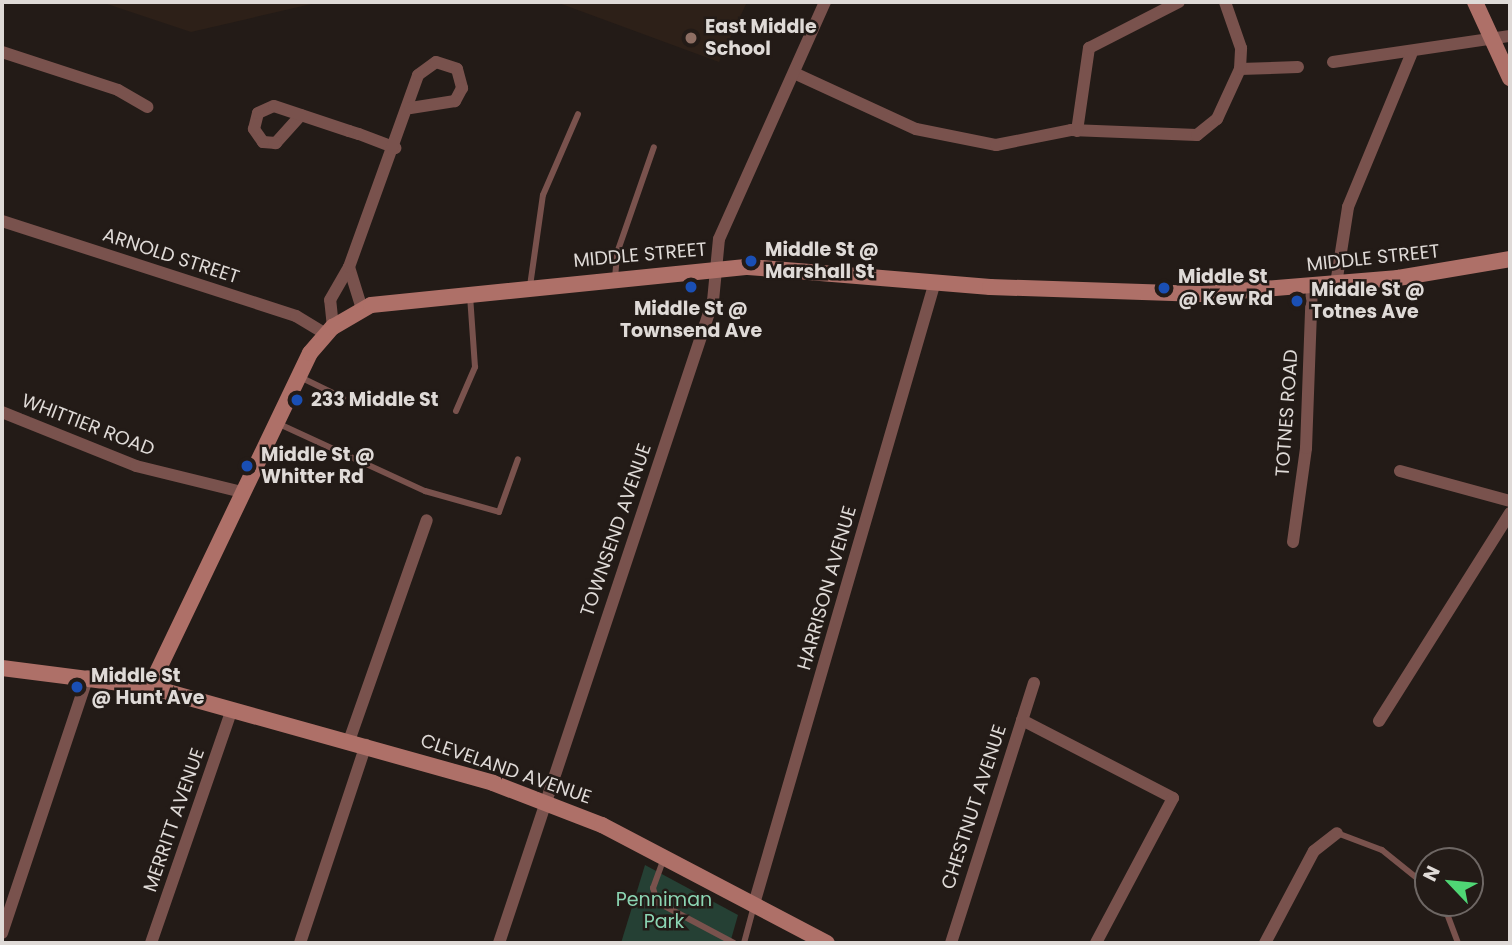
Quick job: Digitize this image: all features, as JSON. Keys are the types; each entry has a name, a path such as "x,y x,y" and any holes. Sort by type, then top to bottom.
{"street":[{"name":"TOWNSEND AVENUE","path":"499,943 713,301 719,239 825,2"},
{"path":"1077,131 1089,48 1179,2"},
{"path":"794,73 933,134 1005,146 1077,131 1202,133 1217,119 1240,69 1241,48 1225,2"},
{"path":"1475,2 1510,78"},
{"path":"1333,62 1411,55 1510,36"},
{"path":"2,52 118,90 148,107"},
{"path":"1336,284 1348,207 1411,55"},
{"path":"329,330 328,308 349,267 425,67 442,61 457,69 462,88 455,101 411,108"},
{"path":"1240,69 1298,67"},
{"path":"302,115 395,148"},
{"name":"ARNOLD STREET","path":"2,221 296,316 329,330"},
{"name":"MIDDLE STREET","path":"150,687 298,376 329,330 362,309 470,292 716,269 798,268 935,282 1202,294 1336,284 1510,259"},
{"path":"349,267 362,309"},
{"name":"HARRISON AVENUE","path":"754,904 935,282"},
{"name":"TOTNES ROAD","path":"1293,542 1306,448 1312,286"},
{"name":"WHITTIER ROAD","path":"2,412 136,466 242,492"},
{"path":"1400,471 1510,500"},
{"path":"1379,721 1510,513"},
{"path":"349,741 427,520"},
{"path":"2,668 88,676 150,687"},
{"path":"2,933 88,676"},
{"name":"CHESTNUT AVENUE","path":"951,943 1034,683"},
{"name":"CLEVELAND AVENUE","path":"150,687 366,745 545,801 664,857 827,943"},
{"name":"MERRITT AVENUE","path":"151,943 232,709"},
{"path":"1022,720 1173,797 1096,943"},
{"path":"300,943 366,745"},
{"path":"1265,943 1314,851 1337,833"}],"lane":[{"path":"530,286 543,195 578,114"},
{"path":"615,278 617,253 654,146"},
{"path":"456,411 475,367 470,292"},
{"path":"298,376 343,398"},
{"path":"276,422 425,491 499,512 518,459"},
{"path":"1337,833 1382,850 1414,876"},
{"path":"664,857 653,888 657,902 734,943"},
{"path":"744,943 754,904"},
{"path":"1448,917 1458,943"}],"shaded area":[{"path":"101,2 320,2 191,32"},
{"name":"East Middle School","path":"556,2 747,2 719,62"}],"green space":[{"name":"Penniman Park","path":"645,865 738,915 730,943 621,943"}],"place":[{"name":"East Middle School","path":"691,38"},
{"name":"Middle St @ Marshall St","path":"751,261"},
{"name":"Middle St @ Townsend Ave","path":"691,287"},
{"name":"Middle St @ Kew Rd","path":"1164,288"},
{"name":"Middle St @ Totnes Ave","path":"1297,301"},
{"name":"233 Middle St","path":"297,400"},
{"name":"Middle St @ Whitter Rd","path":"247,466"},
{"name":"Middle St @ Hunt Ave","path":"77,687"}]}
